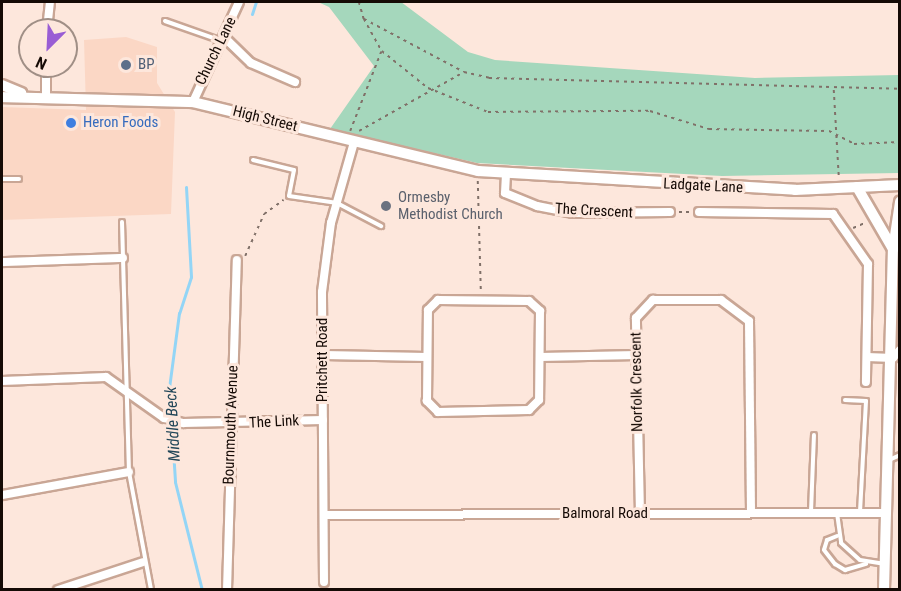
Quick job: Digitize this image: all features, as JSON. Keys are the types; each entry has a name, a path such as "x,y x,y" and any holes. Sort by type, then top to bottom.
{"main road":[{"name":"High Street","path":"2,85 21,93"},
{"name":"High Street","path":"2,97 21,93 193,102 478,171 506,174"},
{"name":"Ladgate Lane","path":"506,174 839,188 900,185"},
{"path":"856,187 893,249"},
{"path":"884,590 888,460 896,354 893,249 900,202"}],"street":[{"path":"48,18 50,2"},
{"name":"Church Lane","path":"193,102 224,40 239,2"},
{"path":"224,40 252,63 295,82"},
{"path":"46,78 46,94"},
{"name":"Pritchett Road","path":"324,582 322,292 350,141"},
{"name":"The Crescent","path":"506,174 505,193 537,206 573,213 670,212"},
{"path":"699,212 833,214 868,264 866,382"},
{"path":"2,262 123,258"},
{"name":"Bournmouth Avenue","path":"227,590 237,260"},
{"path":"438,300 481,300 529,301 540,311 539,400 530,410 438,412 427,401 428,310 438,300"},
{"name":"Norfolk Crescent","path":"640,514 636,318 653,300 722,300 749,321 751,513"},
{"path":"867,357 896,354"},
{"path":"324,355 427,357"},
{"path":"540,357 637,355"},
{"name":"The Link","path":"2,381 106,377 164,418 183,423 231,424 323,420"},
{"path":"2,495 129,472"},
{"name":"Balmoral Road","path":"324,515 886,513"},
{"path":"58,590 143,562"}],"lane":[{"path":"165,21 224,40"},
{"path":"253,160 294,170 289,196 337,204 381,226"},
{"path":"2,179 19,179"},
{"path":"123,222 129,472 143,562 151,590"},
{"path":"845,400 866,401 860,513"},
{"path":"811,513 814,435"},
{"path":"888,460 900,455"},
{"path":"837,513 837,536 867,563"},
{"path":"837,536 827,540 824,550 834,564 850,570 867,563 885,564"}],"path":[{"path":"359,2 364,19 382,51 436,91 488,112 650,111 709,129 829,131 854,144 900,142"},
{"path":"364,19 464,72 537,82 834,90 900,89"},
{"path":"350,141 382,51"},
{"path":"350,141 464,72"},
{"path":"834,90 840,137 839,188"},
{"path":"478,171 481,300"},
{"path":"237,260 245,257 264,214 289,196"},
{"path":"670,212 699,212"}],"shaded area":[{"path":"126,37 157,47 157,83 175,112 171,214 2,220 2,107 86,110 84,40"}],"green space":[{"path":"318,2 401,2 468,52 495,60 755,78 899,75 899,173 722,176 477,163 330,129 374,66 329,7"}],"waterway":[{"name":"Middle Beck","path":"252,14 256,2"},
{"name":"Middle Beck","path":"186,187 191,277 179,313 169,388 175,482 202,590"}],"place":[{"name":"BP","path":"126,65"},
{"name":"Heron Foods","path":"71,123"},
{"name":"Ormesby Methodist Church","path":"386,206"}]}
